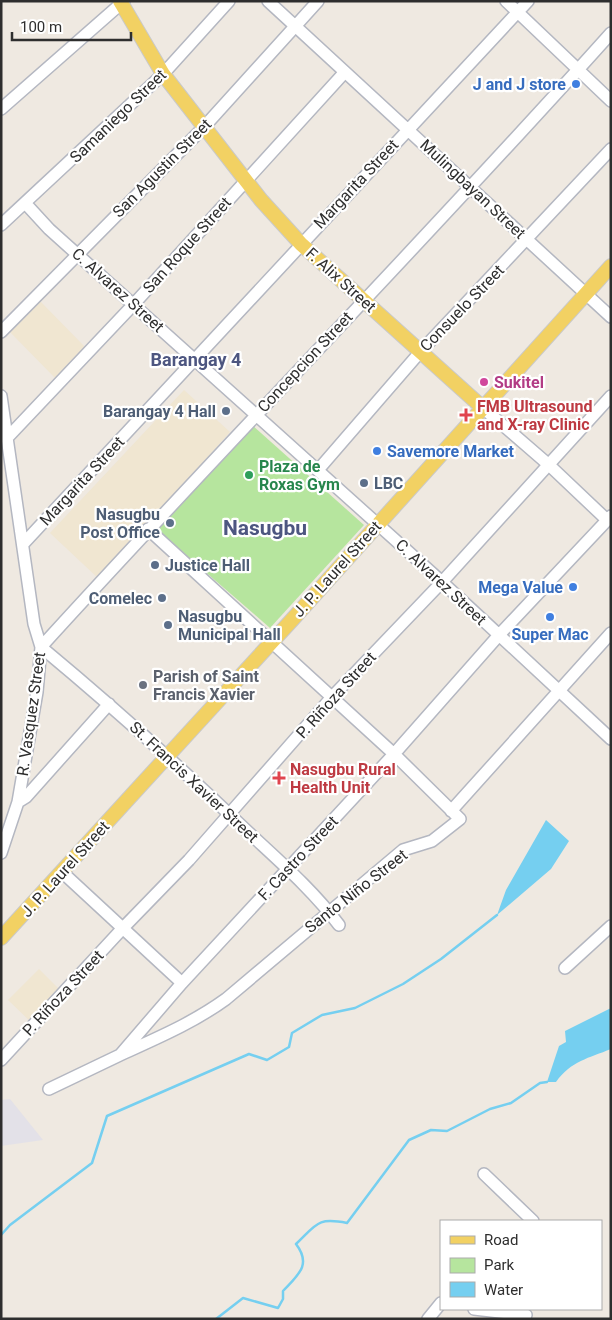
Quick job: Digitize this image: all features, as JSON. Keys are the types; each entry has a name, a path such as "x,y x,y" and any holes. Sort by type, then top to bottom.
{"main road":[{"name":"F. Alix Street","path":"122,2 163,74 245,182 300,244 483,408"},
{"name":"J. P. Laurel Street","path":"1,938 611,266"}],"street":[{"name":"Samaniego Street","path":"1,226 163,74 229,1"},
{"name":"Mulingbayan Street","path":"268,1 611,317"},
{"name":"San Agustin Street","path":"1,332 204,127 318,1"},
{"path":"506,1 611,101"},
{"name":"Margarita Street","path":"24,544 300,244 528,1"},
{"path":"1,109 122,2"},
{"name":"Concepcion Street","path":"41,647 148,529 471,187 611,33"},
{"name":"San Roque Street","path":"8,437 133,304 344,73"},
{"name":"Consuelo Street","path":"318,470 421,351 528,240 611,149"},
{"name":"C. Alvarez Street","path":"26,204 49,230 78,253 378,524 611,739"},
{"name":"R. Vasquez Street","path":"1,396 8,437 7,467 24,544 34,624 41,647 37,692 18,802 1,853"},
{"name":"P. Riñoza Street","path":"1,1060 122,929 189,860 332,697 442,582 611,396"},
{"name":"F. Alix Street","path":"483,408 609,518"},
{"name":"F. Castro Street","path":"49,1089 120,1055 182,983 288,870 499,636 609,518"},
{"path":"148,529 394,754 451,811 611,633"},
{"name":"St. Francis Xavier Street","path":"41,647 109,704 229,813 329,911 339,925"},
{"path":"18,802 26,797 109,704"},
{"name":"Santo Niño Street","path":"120,1055 182,1027 226,999 403,850 432,841 460,819 451,811"},
{"path":"62,872 182,983"},
{"path":"565,968 611,926"},
{"path":"484,1174 532,1220"},
{"path":"428,1319 440,1304"},
{"path":"485,1310 527,1314"}],"shaded area":[{"path":"39,300 86,348 56,379 10,332"},
{"path":"184,390 230,432 99,579 50,533"},
{"path":"39,969 62,992 32,1023 8,1000"},
{"path":"10,1099 43,1140 1,1146 1,1100"}],"green space":[{"path":"251,424 364,525 270,628 157,530"}],"water":[{"path":"546,820 569,841 551,869 497,915 506,890"},
{"path":"611,1008 611,1049 574,1065 556,1082 547,1082 559,1046 566,1042 565,1031"}],"waterway":[{"path":"1,1235 10,1225 92,1163 107,1116 249,1054 267,1060 289,1047 292,1033 322,1015 355,1008 403,984 441,959 497,915"},
{"path":"216,1319 243,1298 278,1308 283,1299 283,1291 298,1275 303,1264 301,1251 296,1244 318,1224 329,1221 347,1223 409,1140 431,1130 447,1131 490,1109 511,1103 540,1083 547,1082"}],"place":[{"name":"J and J store","path":"576,84"},
{"name":"Sukitel","path":"484,382"},
{"name":"Barangay 4 Hall","path":"226,411"},
{"name":"FMB Ultrasound and X-ray Clinic","path":"466,415"},
{"name":"Savemore Market","path":"377,451"},
{"name":"Plaza de Roxas Gym","path":"249,475"},
{"name":"LBC","path":"364,483"},
{"name":"Nasugbu Post Office","path":"170,523"},
{"name":"Justice Hall","path":"155,565"},
{"name":"Mega Value","path":"573,587"},
{"name":"Comelec","path":"162,598"},
{"name":"Super Mac","path":"550,617"},
{"name":"Nasugbu Municipal Hall","path":"168,625"},
{"name":"Parish of Saint Francis Xavier","path":"143,685"},
{"name":"Nasugbu Rural Health Unit","path":"279,778"}],"district":[{"name":"Barangay 4","path":"196,359"},
{"name":"Nasugbu","path":"265,528"}]}
